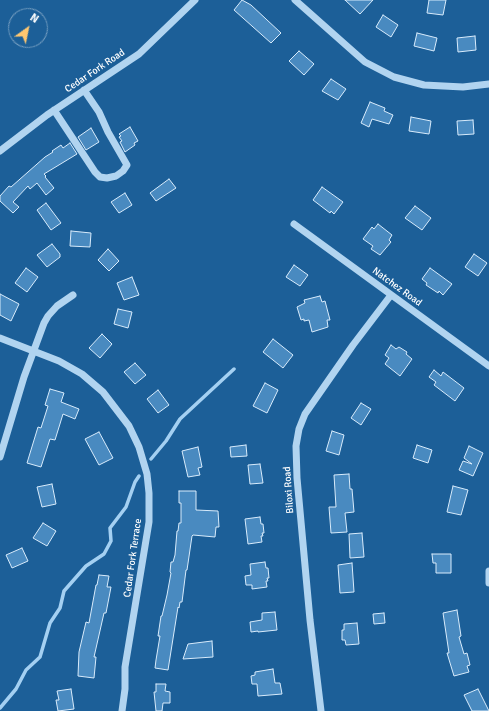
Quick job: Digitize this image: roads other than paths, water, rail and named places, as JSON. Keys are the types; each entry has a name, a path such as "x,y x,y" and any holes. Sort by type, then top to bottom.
{"street":[{"name":"Cedar Fork Road","path":"0,151 54,110 139,54 195,0"},
{"path":"295,0 365,62 394,77 424,84 463,87 489,84"},
{"path":"54,110 94,172 100,177 107,178 116,176 123,171 127,165 108,132 99,112 84,90"},
{"name":"Natchez Road","path":"294,224 489,366"},
{"path":"0,457 38,335 48,316 57,306 73,295"},
{"name":"Biloxi Road","path":"321,711 310,620 297,478 296,446 299,429 305,414 391,295"},
{"name":"Cedar Fork Terrace","path":"0,338 59,361 82,374 103,392 129,426 139,447 147,474 149,493 149,522 125,667 125,689 122,711"},
{"path":"489,571 489,582"}],"waterway":[{"path":"151,459 166,441 180,419 234,369"},
{"path":"0,708 16,689 26,670 40,657 50,623 60,608 64,591 86,566 104,554 111,541 110,528 126,507 135,482 139,476"}]}
